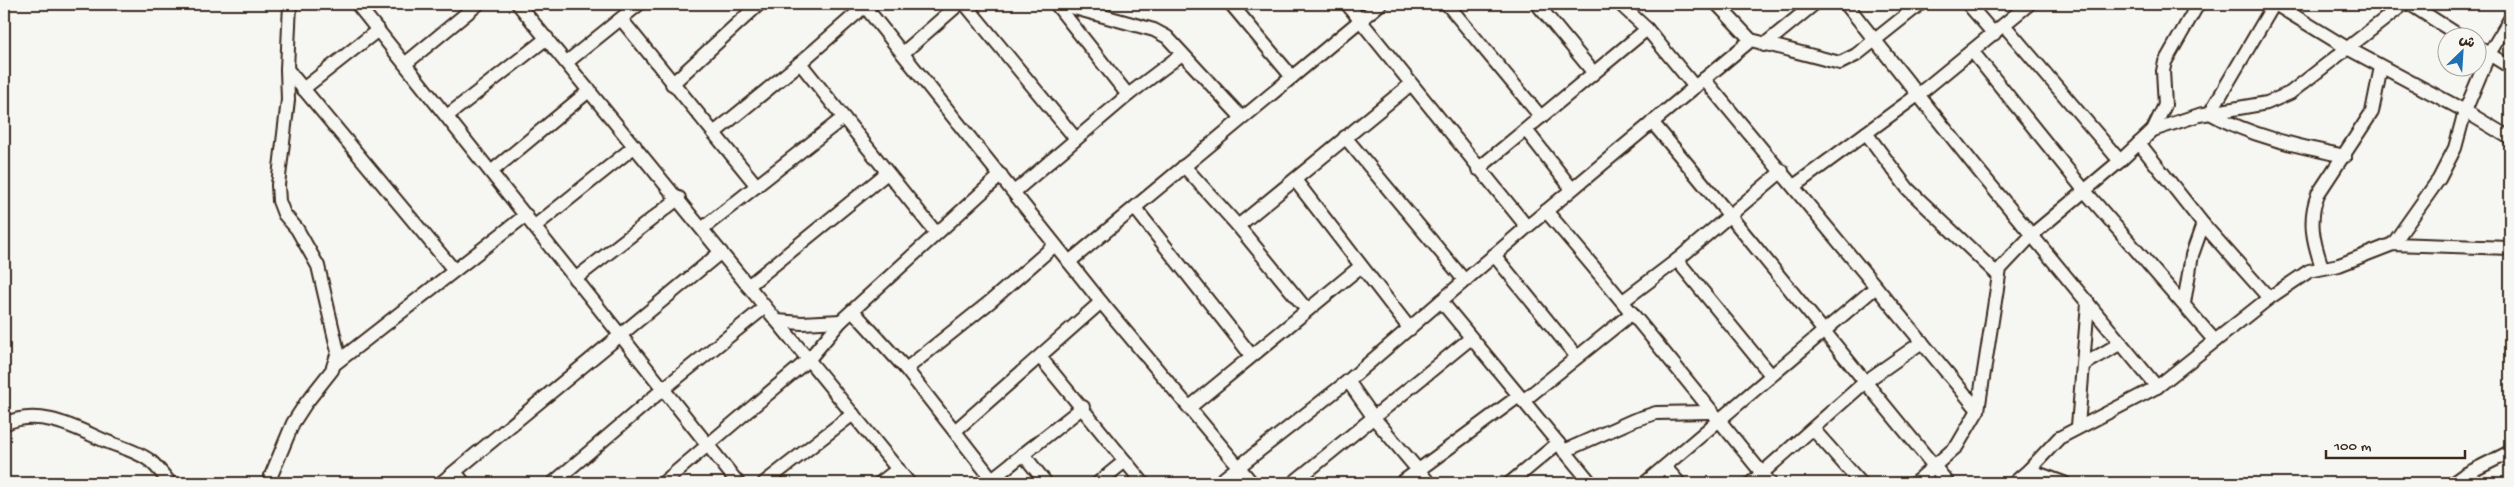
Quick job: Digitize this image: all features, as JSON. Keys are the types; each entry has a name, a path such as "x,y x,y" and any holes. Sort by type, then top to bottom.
{"street":[{"path":"268,483 293,423 306,403 327,379 336,362 338,352 337,341 318,266 296,229 284,214 279,201 278,178 288,100 286,69 290,4"},
{"path":"405,64 478,4"},
{"path":"519,4 909,483"},
{"path":"567,62 639,4"},
{"path":"672,84 759,4"},
{"path":"903,53 959,4"},
{"path":"965,4 1076,139"},
{"path":"1062,4 1128,95"},
{"path":"1062,4 1154,30 1167,37 1242,118"},
{"path":"1231,4 1292,77"},
{"path":"1347,4 1527,227"},
{"path":"1069,262 1380,4"},
{"path":"1447,4 1541,117"},
{"path":"1538,4 1594,72"},
{"path":"1620,4 1647,29 1782,171 1978,410"},
{"path":"1717,4 1751,40 1764,45 1840,63 1849,60 1920,4"},
{"path":"1764,45 1814,4"},
{"path":"1846,4 1874,41 2158,387"},
{"path":"1968,4 1994,34"},
{"path":"1794,186 1919,94 2029,4"},
{"path":"1915,483 1957,446 1978,410 1998,275 2004,263 2033,234 2120,161 2153,130 2165,105 2163,72 2165,62 2198,4"},
{"path":"2210,113 2275,4 2347,48 2465,111 2510,138"},
{"path":"2153,130 2181,120 2210,113 2267,103 2290,93 2404,4"},
{"path":"2410,4 2447,28"},
{"path":"362,5 378,30 535,226 619,336 738,483"},
{"path":"714,133 800,63 864,5 1101,302 1252,483"},
{"path":"621,19 757,186"},
{"path":"2393,244 2439,178 2460,135 2465,111 2489,54 2510,19"},
{"path":"2004,25 2120,161"},
{"path":"1478,168 1647,29"},
{"path":"303,89 378,30"},
{"path":"447,116 547,38"},
{"path":"1218,483 1348,382 1494,255 1751,40"},
{"path":"1972,51 2084,190 2215,341"},
{"path":"2486,52 2510,66"},
{"path":"1014,192 1128,95 1182,54"},
{"path":"800,63 936,233"},
{"path":"2322,267 2312,233 2314,205 2318,194 2345,156 2372,112 2381,66"},
{"path":"286,69 454,270"},
{"path":"1238,226 1411,84"},
{"path":"491,172 590,90"},
{"path":"2210,113 2231,125 2266,137 2345,156"},
{"path":"703,228 843,118"},
{"path":"1652,122 1948,483"},
{"path":"1526,130 1572,189"},
{"path":"1866,133 1908,189 1998,275"},
{"path":"1345,137 1464,281"},
{"path":"2140,143 2203,224 2269,298"},
{"path":"535,226 635,146"},
{"path":"1184,166 1238,226 1307,310"},
{"path":"1623,301 1677,260 1782,171"},
{"path":"748,286 887,173"},
{"path":"663,483 706,444 808,359 841,321 1001,175"},
{"path":"1295,180 1360,267 1410,328"},
{"path":"575,279 678,198"},
{"path":"1135,208 1251,355"},
{"path":"1546,211 1623,301 1766,478"},
{"path":"336,362 526,215"},
{"path":"2184,303 2192,255 2203,224"},
{"path":"2014,483 2059,438 2078,426 2101,418 2158,387 2269,298 2309,271 2339,265 2393,244 2510,248"},
{"path":"906,369 991,301 1055,245"},
{"path":"441,483 721,252"},
{"path":"1494,255 1577,357"},
{"path":"1677,260 1771,376"},
{"path":"1190,407 1360,267"},
{"path":"1645,483 1665,467 1714,416 1771,376 1876,287"},
{"path":"1441,301 1591,483"},
{"path":"956,430 1101,302"},
{"path":"2078,426 2088,303"},
{"path":"553,483 662,390 765,307"},
{"path":"853,311 906,369 956,430 989,481 1082,407"},
{"path":"1401,483 1521,399 1632,312"},
{"path":"777,321 802,323 841,321"},
{"path":"1293,483 1471,338"},
{"path":"1751,483 1766,478 1813,428 1865,382 1922,342"},
{"path":"2084,365 2121,343"},
{"path":"1040,357 1143,483"},
{"path":"1348,382 1374,418 1429,483"},
{"path":"1510,483 1561,447 1634,420 1656,413 1714,416"},
{"path":"764,483 853,414"},
{"path":"4,424 26,418 52,419 76,426 104,440 139,453 151,462 170,483"},
{"path":"1813,428 1861,483"},
{"path":"2453,483 2464,475 2510,452"},
{"path":"1023,454 1046,483"},
{"path":"1098,483 1125,461"},
{"path":"1665,467 1678,483"},
{"path":"880,483 898,469"},
{"path":"2029,470 2064,483"},
{"path":"455,472 464,483"}]}
